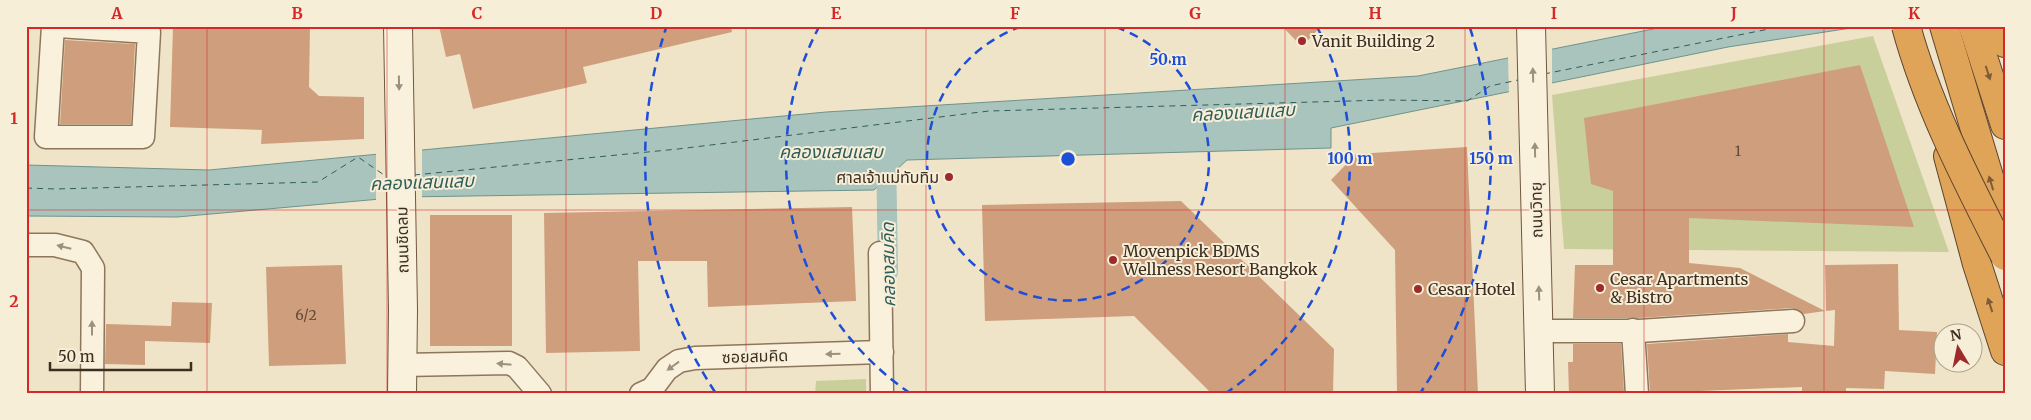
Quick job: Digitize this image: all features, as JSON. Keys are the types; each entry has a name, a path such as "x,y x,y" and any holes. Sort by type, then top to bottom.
{"highway":[{"path":"1906,26 1916,62 1953,153 2005,256"},
{"path":"1913,26 1977,264 2005,351"},
{"path":"1944,26 2005,230"},
{"path":"1973,26 2005,125"},
{"path":"1999,26 2005,43"}],"street":[{"path":"53,26 46,137 143,137 149,32 58,26"},
{"name":"ถนนวิทยุ","path":"1531,29 1540,331 1540,394"},
{"name":"ถนนชิดลม","path":"398,30 403,310 402,394"},
{"path":"26,246 55,245 83,252 93,268 92,394"},
{"path":"880,253 882,394"},
{"path":"1540,331 1633,330 1793,321"},
{"path":"1633,330 1637,394"},
{"name":"ซอยสมคิด","path":"640,394 652,389 667,369 679,361 695,358 882,352"},
{"path":"402,365 508,363 516,367 540,394"}],"green space":[{"path":"1873,36 1949,252 1564,249 1552,95"},
{"path":"866,379 866,394 815,394 816,381"}],"water":[{"name":"คลองแสนแสบ","path":"1668,26 1864,26 1728,47 1331,128 1331,148 907,160 874,190 403,197 177,217 26,216 26,165 209,170 826,112 1418,76"}],"pier":[{"path":"1552,47 1552,86 1509,95 1508,55"},
{"path":"422,148 422,199 376,202 376,153"}],"building":[{"path":"173,26 310,26 309,87 319,96 364,97 364,139 261,144 262,130 170,127"},
{"path":"439,26 731,26 732,32 583,67 587,83 473,109 460,54 446,57"},
{"path":"1282,26 1321,26 1302,47"},
{"path":"65,40 135,44 131,124 60,124"},
{"path":"1860,65 1914,227 1689,218 1689,263 1740,268 1825,311 1804,314 1792,308 1639,318 1573,318 1575,265 1613,265 1613,191 1591,184 1584,118"},
{"path":"1467,147 1478,394 1397,394 1395,250 1331,180 1356,154"},
{"name":"Movenpick BDMS Wellness Resort Bangkok","path":"1181,201 1334,349 1333,394 1212,394 1134,316 985,321 982,205"},
{"path":"852,207 856,301 708,307 707,261 638,261 640,351 546,353 544,213"},
{"path":"430,215 512,215 512,346 430,346"},
{"path":"1898,264 1899,330 1934,332 1935,374 1885,371 1884,389 1846,388 1846,394 1802,394 1802,387 1650,393 1647,344 1788,334 1788,342 1834,346 1835,310 1826,311 1825,265"},
{"path":"342,265 346,364 269,366 266,267"},
{"path":"172,302 212,303 210,343 145,341 145,365 105,364 106,324 171,326"},
{"path":"1573,344 1621,344 1624,392 1569,394 1568,362 1573,362"}],"waterway":[{"name":"คลองสมคิด","path":"886,151 888,272"}],"ferry route":[{"path":"1544,74 1784,26"},
{"path":"414,175 678,149 989,111 1386,100 1467,101 1490,86 1518,80"},
{"path":"26,188 56,189 318,182 358,157 387,177"}],"place":[{"name":"Vanit Building 2","path":"1302,41"},
{"name":"ศาลเจ้าแม่ทับทิม","path":"949,177"},
{"name":"Movenpick BDMS Wellness Resort Bangkok","path":"1113,260"},
{"name":"Cesar Apartments & Bistro","path":"1600,288"},
{"name":"Cesar Hotel","path":"1418,289"}]}
